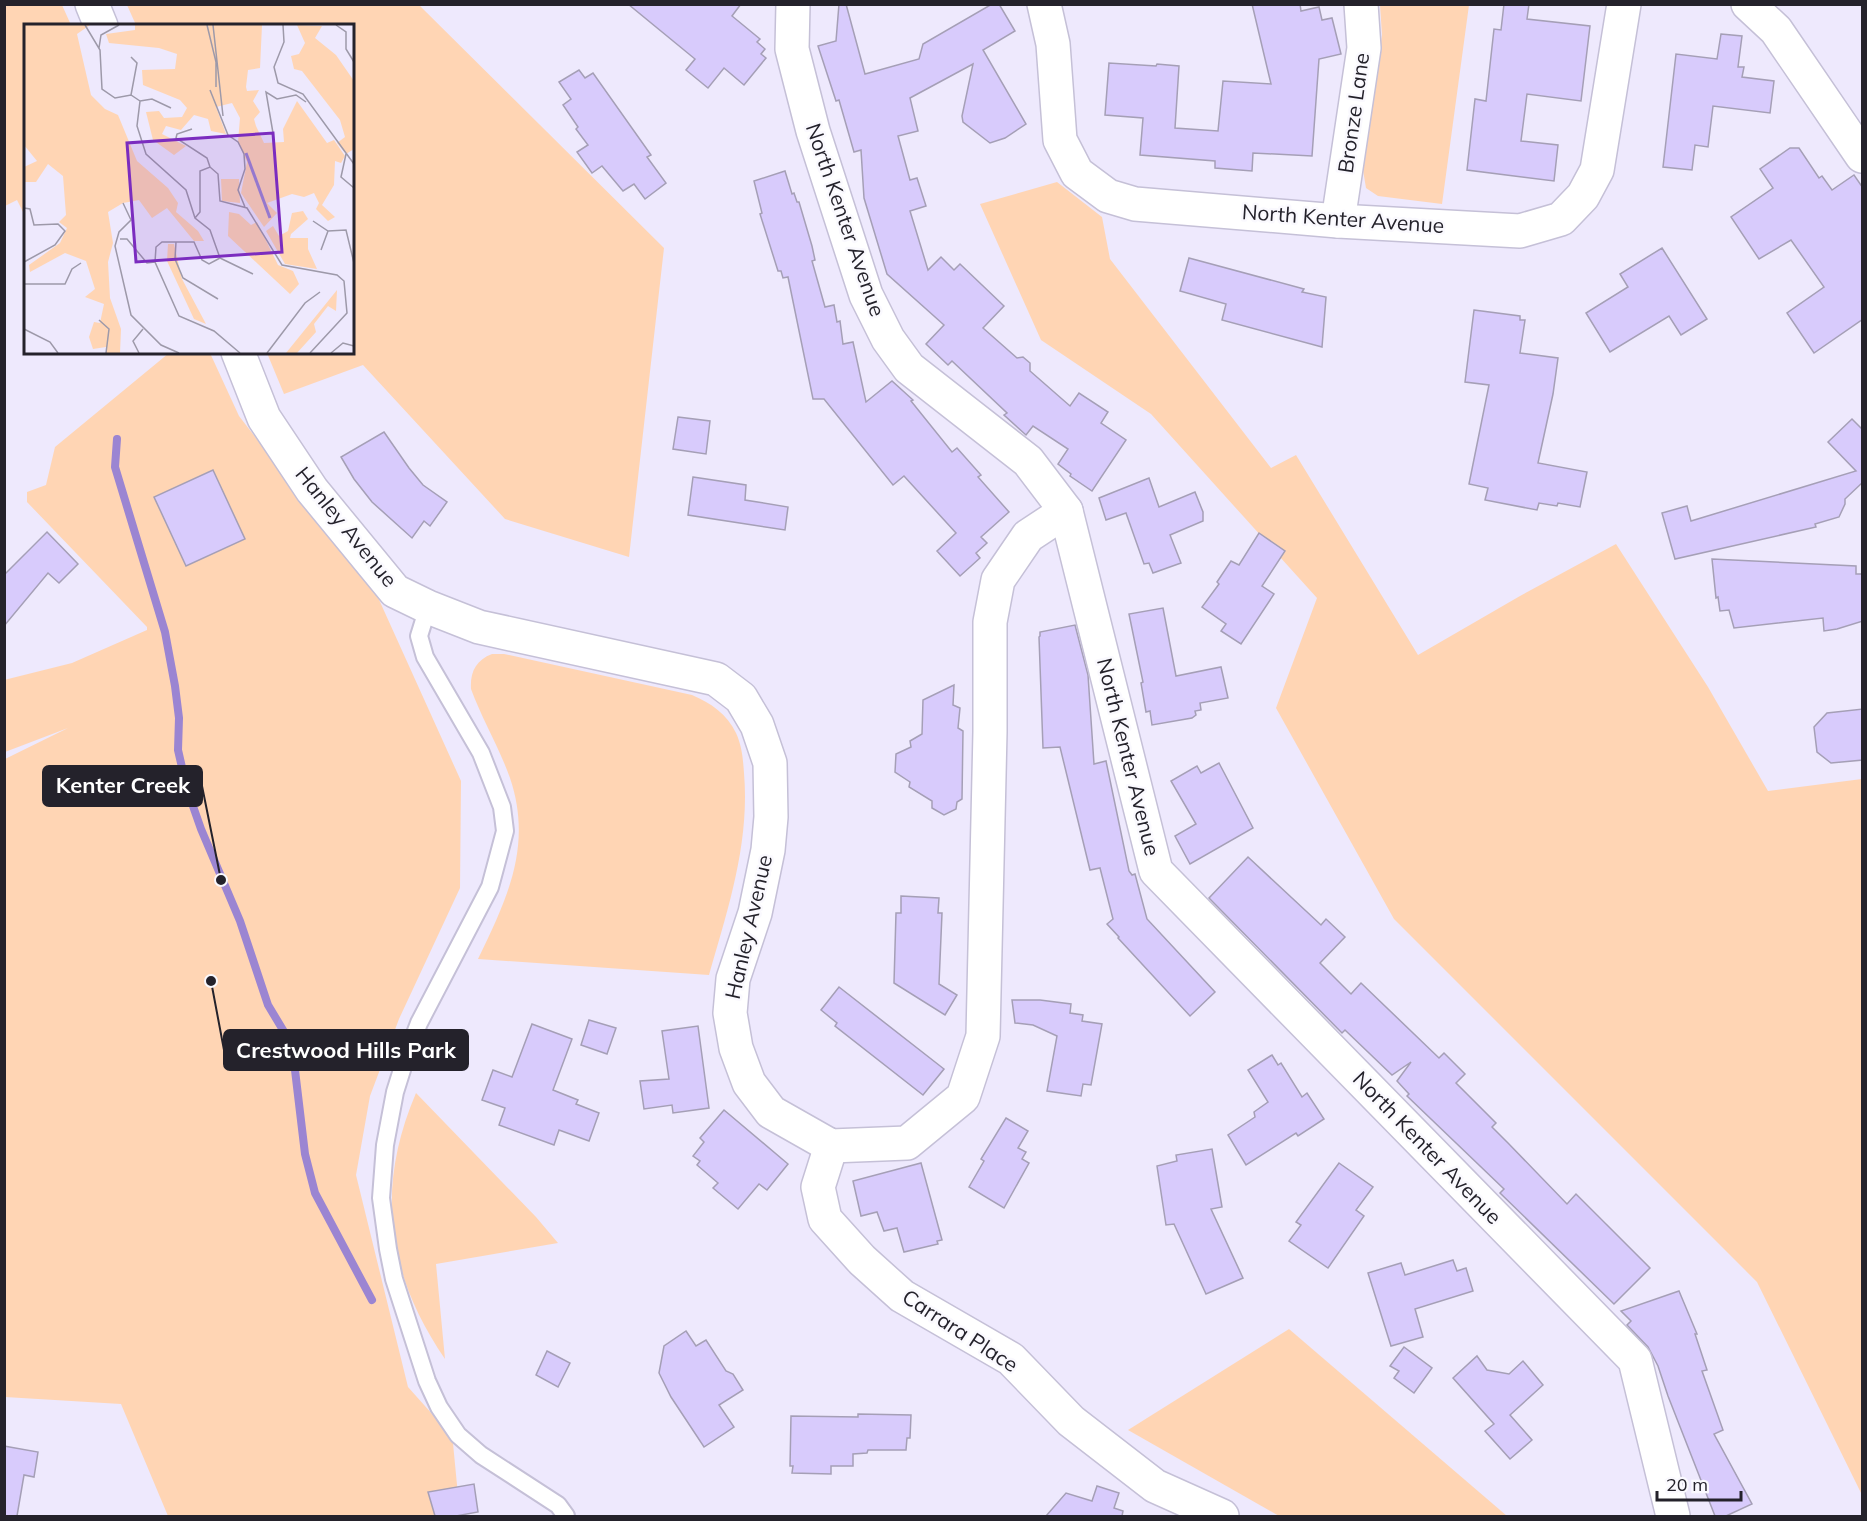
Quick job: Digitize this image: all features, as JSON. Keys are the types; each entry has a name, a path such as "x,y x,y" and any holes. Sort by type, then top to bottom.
{"street":[{"path":"93,4 100,24"},
{"name":"North Kenter Avenue","path":"793,4 792,49 813,131 866,295 888,339 909,368 1028,461 1066,511 1156,871 1635,1360 1673,1516"},
{"name":"North Kenter Avenue","path":"1044,4 1053,44 1060,140 1077,173 1108,196 1135,204 1338,221 1520,231 1561,219 1583,196 1596,170 1624,4"},
{"name":"Bronze Lane","path":"1338,221 1364,48 1361,4"},
{"path":"1748,4 1776,30 1863,156"},
{"name":"Hanley Avenue","path":"239,354 264,418 312,490 395,591 479,627 717,679 741,698 757,725 770,763 771,817 768,850 755,914 733,979 730,1013 736,1048 750,1083 771,1112 831,1146"},
{"path":"831,1146 907,1143 963,1097 983,1036 990,732 990,622 998,580 1028,536 1066,511"},
{"name":"Carrara Place","path":"831,1146 818,1187 825,1219 862,1260 902,1296 1011,1359 1071,1421 1155,1486 1222,1516"}],"lane":[{"path":"428,607 419,636 425,657 481,753 502,807 505,831 490,887 419,1023 395,1092 385,1145 381,1198 388,1249 394,1279 427,1381 439,1407 458,1435 481,1455 558,1505 566,1516"}],"shaded area":[{"path":"4,5 62,5 71,24 24,24 24,214 17,200 5,206"},
{"path":"127,5 419,5 664,248 629,557 505,519 363,365 284,394 267,354 354,354 354,24 136,24"},
{"path":"1380,5 1469,5 1442,204 1378,196 1366,188 1363,170 1382,35"},
{"path":"1057,182 1102,217 1110,259 1271,468 1296,455 1418,655 1616,544 1708,687 1768,791 1862,779 1862,1495 1757,1282 1394,919 1276,708 1317,598 1151,414 1041,340 980,204"},
{"path":"168,354 210,354 239,416 376,593 461,781 460,888 399,1019 370,1096 356,1175 408,1387 452,1433 460,1516 168,1516 121,1404 5,1397 5,759 68,728 5,752 4,680 72,663 147,630 147,627 27,502 27,492 46,485 55,447"},
{"path":"492,654 504,654 692,695 718,710 728,720 740,743 743,758 744,825 736,876 709,975 478,959 507,893 518,849 519,827 510,778 471,689 475,667"},
{"path":"416,1093 536,1217 558,1243 436,1264 445,1359 425,1327 410,1295 393,1230 392,1197 395,1163 403,1129"},
{"path":"1289,1329 1507,1516 1279,1516 1128,1430"}],"building":[{"path":"628,4 741,4 732,16 760,39 757,42 765,49 761,54 766,58 744,85 724,68 708,88 686,70 695,59"},
{"path":"839,4 846,4 865,74 919,59 923,44 992,4 999,4 1015,31 983,50 1026,124 1005,138 990,143 963,122 962,116 973,64 910,98 918,131 898,136 910,180 917,178 926,206 910,211 928,270 941,257 954,270 960,264 1004,306 983,328 1017,358 1023,357 1030,363 1030,371 1070,406 1079,393 1108,412 1101,423 1126,440 1092,491 1070,476 1071,474 1058,464 1068,449 1033,426 1026,435 1004,415 1007,413 952,361 948,365 926,344 944,325 887,274 864,198 861,150 854,152 839,100 836,101 818,46 836,41"},
{"path":"1252,4 1300,4 1301,11 1319,7 1322,20 1332,18 1341,54 1319,59 1312,156 1253,153 1252,171 1215,168 1215,161 1140,155 1143,118 1105,115 1109,63 1179,66 1175,128 1218,131 1223,81 1271,84"},
{"path":"1504,4 1529,4 1527,19 1590,26 1581,101 1527,94 1521,141 1558,145 1554,181 1467,170 1475,99 1486,101 1494,29 1501,30"},
{"path":"1721,34 1742,36 1738,67 1744,67 1742,77 1774,81 1770,113 1713,106 1708,147 1695,145 1692,170 1663,167 1676,54 1717,59"},
{"path":"579,70 585,78 593,73 651,155 647,157 666,183 645,199 634,184 623,191 602,166 592,173 577,152 588,145 563,105 571,99 559,82"},
{"path":"1790,148 1799,148 1819,178 1822,176 1832,190 1854,175 1863,188 1863,319 1814,353 1787,313 1824,287 1791,240 1759,259 1731,217 1773,188 1760,169"},
{"path":"785,171 792,194 794,193 799,202 812,246 815,260 812,261 825,307 834,305 837,322 840,321 843,344 853,342 866,402 892,381 913,400 911,401 952,452 957,448 981,475 978,477 1009,512 981,537 987,543 976,553 980,558 960,576 937,551 956,533 904,476 893,485 824,399 813,399 788,277 783,278 781,271 778,271 760,214 762,213 754,181"},
{"path":"1662,248 1707,319 1681,335 1669,316 1610,352 1586,313 1628,287 1620,274"},
{"path":"1189,258 1326,297 1322,347 1222,320 1226,304 1180,291"},
{"path":"1474,310 1520,316 1520,320 1525,320 1520,353 1558,358 1553,394 1538,463 1587,472 1580,507 1558,503 1557,506 1539,503 1537,510 1485,500 1488,488 1469,484 1489,385 1465,382"},
{"path":"678,417 710,421 706,454 673,449"},
{"path":"1852,419 1863,430 1863,482 1845,499 1839,517 1815,524 1816,527 1675,559 1662,513 1687,506 1691,521 1856,471 1828,442"},
{"path":"384,432 423,485 447,502 430,526 424,521 412,538 372,502 341,457"},
{"path":"213,470 245,539 186,566 154,497"},
{"path":"693,477 746,485 745,500 788,507 785,530 688,515"},
{"path":"1149,478 1159,507 1195,492 1203,512 1203,521 1170,535 1181,563 1153,573 1149,563 1144,564 1126,513 1106,520 1099,498"},
{"path":"47,532 78,564 59,583 48,573 4,626 4,575"},
{"path":"1259,533 1285,551 1262,586 1274,594 1241,644 1221,631 1226,624 1202,607 1219,584 1217,582 1231,561 1239,565"},
{"path":"1712,559 1856,566 1856,574 1863,574 1863,621 1824,631 1823,618 1734,628 1729,610 1720,611 1718,597 1716,598"},
{"path":"1163,608 1176,676 1221,667 1228,698 1200,703 1201,710 1195,711 1196,715 1192,718 1152,725 1150,711 1146,712 1141,683 1143,682 1129,614"},
{"path":"1075,625 1088,675 1094,764 1106,761 1129,871 1132,875 1135,874 1147,919 1215,992 1190,1016 1107,924 1113,919 1100,868 1090,870 1060,747 1043,748 1040,632"},
{"path":"954,685 953,705 960,708 958,728 963,731 962,799 957,802 956,809 944,815 932,808 932,801 909,787 910,782 895,772 896,754 911,747 910,741 922,734 923,700"},
{"path":"1863,709 1863,760 1831,763 1817,752 1814,727 1827,713"},
{"path":"1219,763 1253,828 1190,864 1175,836 1196,824 1171,781 1197,766 1201,773"},
{"path":"1248,857 1321,925 1326,919 1345,937 1320,963 1351,994 1361,983 1439,1058 1444,1053 1465,1074 1456,1083 1496,1123 1492,1127 1567,1204 1576,1194 1650,1268 1614,1304 1500,1193 1504,1189 1407,1096 1409,1094 1397,1081 1411,1062 1392,1075 1345,1030 1342,1033 1209,898"},
{"path":"901,896 939,898 938,913 942,913 939,984 957,995 945,1015 894,983 896,913 901,913"},
{"path":"839,987 944,1069 923,1095 835,1026 837,1023 821,1010"},
{"path":"1012,1000 1040,1000 1071,1004 1070,1013 1083,1015 1082,1021 1102,1024 1091,1085 1083,1084 1081,1096 1047,1091 1057,1036 1033,1025 1015,1023"},
{"path":"589,1020 616,1028 607,1054 581,1045"},
{"path":"532,1024 572,1039 553,1090 578,1100 576,1104 599,1113 589,1141 559,1130 554,1145 499,1125 505,1108 482,1100 493,1070 512,1077"},
{"path":"698,1026 709,1108 673,1113 672,1105 644,1109 640,1081 669,1079 662,1031"},
{"path":"1272,1055 1278,1065 1281,1063 1302,1097 1307,1093 1324,1119 1298,1136 1296,1133 1246,1165 1228,1135 1255,1117 1254,1112 1268,1102 1248,1070"},
{"path":"724,1110 788,1164 767,1190 759,1184 738,1209 713,1188 718,1183 697,1165 700,1161 693,1156 704,1142 700,1138"},
{"path":"1006,1118 1028,1131 1018,1148 1026,1152 1022,1159 1029,1163 1004,1208 969,1187 984,1161 981,1159"},
{"path":"1212,1149 1222,1207 1211,1209 1243,1278 1206,1294 1174,1224 1166,1225 1157,1166 1177,1161 1176,1155"},
{"path":"921,1163 942,1240 937,1241 938,1244 904,1252 897,1228 884,1231 877,1212 861,1216 853,1181"},
{"path":"1339,1163 1373,1187 1356,1210 1364,1216 1328,1268 1289,1241 1301,1225 1296,1222"},
{"path":"1453,1260 1457,1271 1466,1268 1473,1291 1415,1309 1423,1337 1391,1346 1368,1273 1401,1263 1405,1275"},
{"path":"1679,1291 1697,1334 1695,1334 1707,1370 1702,1371 1723,1430 1714,1434 1752,1504 1726,1516 1715,1516 1658,1366 1648,1347 1627,1325 1631,1321 1621,1311"},
{"path":"686,1331 696,1346 706,1340 726,1371 733,1374 743,1390 719,1405 734,1427 704,1447 671,1397 659,1373 664,1346"},
{"path":"1404,1347 1432,1368 1414,1393 1394,1378 1399,1371 1390,1366"},
{"path":"547,1351 570,1363 558,1387 536,1375"},
{"path":"1477,1356 1487,1370 1509,1374 1523,1361 1543,1385 1510,1415 1532,1440 1510,1459 1485,1431 1494,1424 1453,1378"},
{"path":"858,1414 911,1415 910,1438 907,1438 906,1450 868,1450 867,1453 853,1454 853,1466 831,1466 831,1474 792,1473 793,1466 790,1466 791,1416 858,1417"},
{"path":"4,1446 38,1452 34,1477 24,1475 17,1516 4,1516"},
{"path":"474,1484 478,1512 456,1516 435,1516 428,1492"},
{"path":"1097,1486 1119,1493 1114,1508 1123,1511 1122,1516 1046,1516 1066,1493 1092,1501"}],"waterway":[{"path":"117,439 115,467 165,632 179,718 178,750 187,789 201,829 240,921 268,1005 292,1045 305,1154 315,1193 372,1300"}],"place":[{"name":"Kenter Creek","path":"221,880"},
{"name":"Crestwood Hills Park","path":"211,981"}]}
